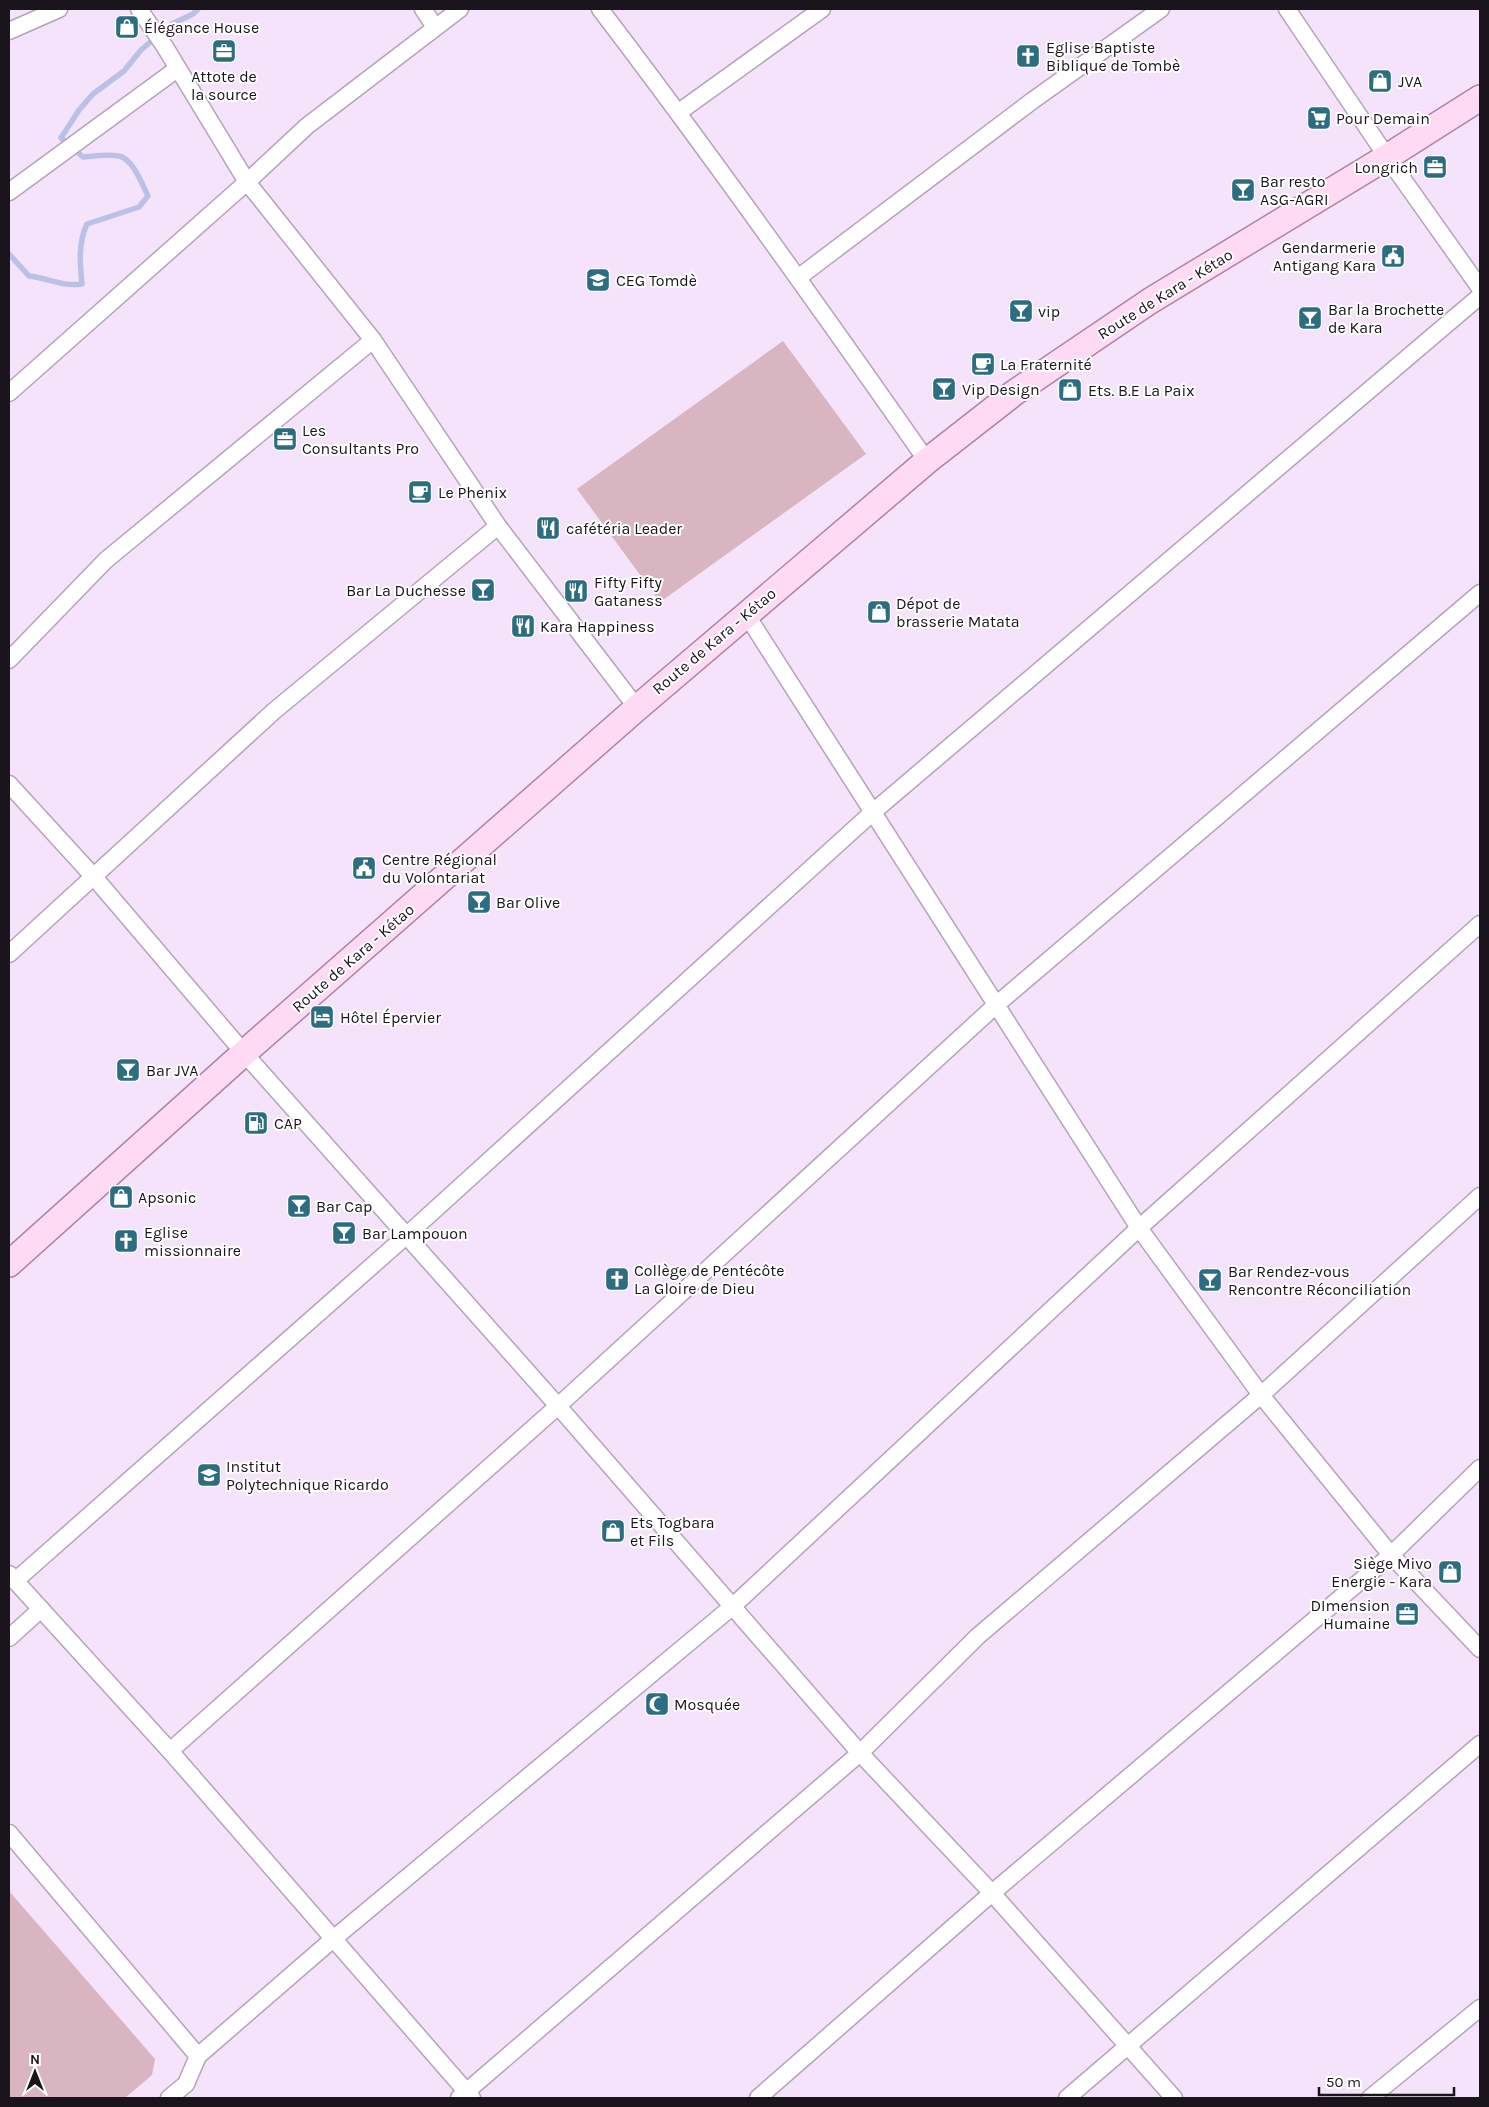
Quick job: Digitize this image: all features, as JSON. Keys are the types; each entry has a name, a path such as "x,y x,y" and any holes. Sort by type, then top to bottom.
{"main road":[{"name":"Route de Kara - Kétao","path":"9,1264 244,1053 637,708 927,461 1014,393 1150,301 1387,157 1480,98"}],"street":[{"path":"9,31 58,9"},
{"path":"139,9 165,47 247,182 373,340 498,526 637,708"},
{"path":"423,9 436,27"},
{"path":"9,393 247,182 307,126 460,9"},
{"path":"600,9 679,112 799,277 927,461"},
{"path":"679,112 822,9"},
{"path":"799,277 1032,101 1161,9"},
{"path":"1287,9 1387,157 1480,288"},
{"path":"9,192 177,69"},
{"path":"1480,296 873,812 407,1235 12,1578 170,1751 466,2096 860,1753 978,1636 1261,1395 1480,1196"},
{"path":"9,660 106,560 373,340"},
{"path":"9,954 274,712 498,526"},
{"path":"170,1751 558,1406 996,1006 1480,593"},
{"path":"746,614 1138,1228 1261,1395 1390,1554 1480,1648"},
{"path":"9,784 94,877 244,1053 558,1406 860,1753 992,1893 1126,2047 1174,2098"},
{"path":"169,2098 186,2084 198,2056 332,1940 733,1606 1138,1228 1480,924"},
{"path":"758,2098 992,1893 1390,1554 1480,1468"},
{"path":"9,1638 41,1609"},
{"path":"1066,2098 1480,1744"},
{"path":"9,1833 198,2056"},
{"path":"1370,2098 1480,2008"}],"shaded area":[{"path":"783,341 866,454 660,602 577,489"},
{"path":"9,1891 155,2059 152,2075 125,2098 9,2098"}],"waterway":[{"path":"9,254 29,276 68,284 82,284 81,246 87,224 139,207 148,196 133,167 124,158 110,155 83,157 61,138 79,110 93,94 124,71 141,50 172,24 193,14 198,9"}],"place":[{"name":"Élégance House","path":"127,27"},
{"name":"Attote de la source","path":"224,51"},
{"name":"Eglise Baptiste Biblique de Tombè","path":"1028,56"},
{"name":"JVA","path":"1380,81"},
{"name":"Pour Demain","path":"1319,118"},
{"name":"Longrich","path":"1435,167"},
{"name":"Bar resto ASG-AGRI","path":"1243,190"},
{"name":"Gendarmerie Antigang Kara","path":"1393,256"},
{"name":"CEG Tomdè","path":"598,280"},
{"name":"vip","path":"1021,311"},
{"name":"Bar la Brochette de Kara","path":"1310,318"},
{"name":"La Fraternité","path":"983,364"},
{"name":"Vip Design","path":"944,389"},
{"name":"Ets. B.E La Paix","path":"1070,390"},
{"name":"Les Consultants Pro","path":"285,439"},
{"name":"Le Phenix","path":"420,492"},
{"name":"cafétéria Leader","path":"548,528"},
{"name":"Bar La Duchesse","path":"483,590"},
{"name":"Fifty Fifty Gataness","path":"576,591"},
{"name":"Dépot de brasserie Matata","path":"879,612"},
{"name":"Kara Happiness","path":"523,626"},
{"name":"Centre Régional du Volontariat","path":"364,868"},
{"name":"Bar Olive","path":"479,902"},
{"name":"Hôtel Épervier","path":"322,1017"},
{"name":"Bar JVA","path":"128,1070"},
{"name":"CAP","path":"256,1123"},
{"name":"Apsonic","path":"121,1197"},
{"name":"Bar Cap","path":"299,1206"},
{"name":"Bar Lampouon","path":"344,1233"},
{"name":"Eglise missionnaire","path":"126,1241"},
{"name":"Collège de Pentécôte La Gloire de Dieu","path":"617,1279"},
{"name":"Bar Rendez-vous Rencontre Réconciliation","path":"1210,1280"},
{"name":"Institut Polytechnique Ricardo","path":"209,1475"},
{"name":"Ets Togbara et Fils","path":"613,1531"},
{"name":"Siège Mivo Energie - Kara","path":"1450,1572"},
{"name":"DImension Humaine","path":"1407,1614"},
{"name":"Mosquée","path":"657,1704"}]}
